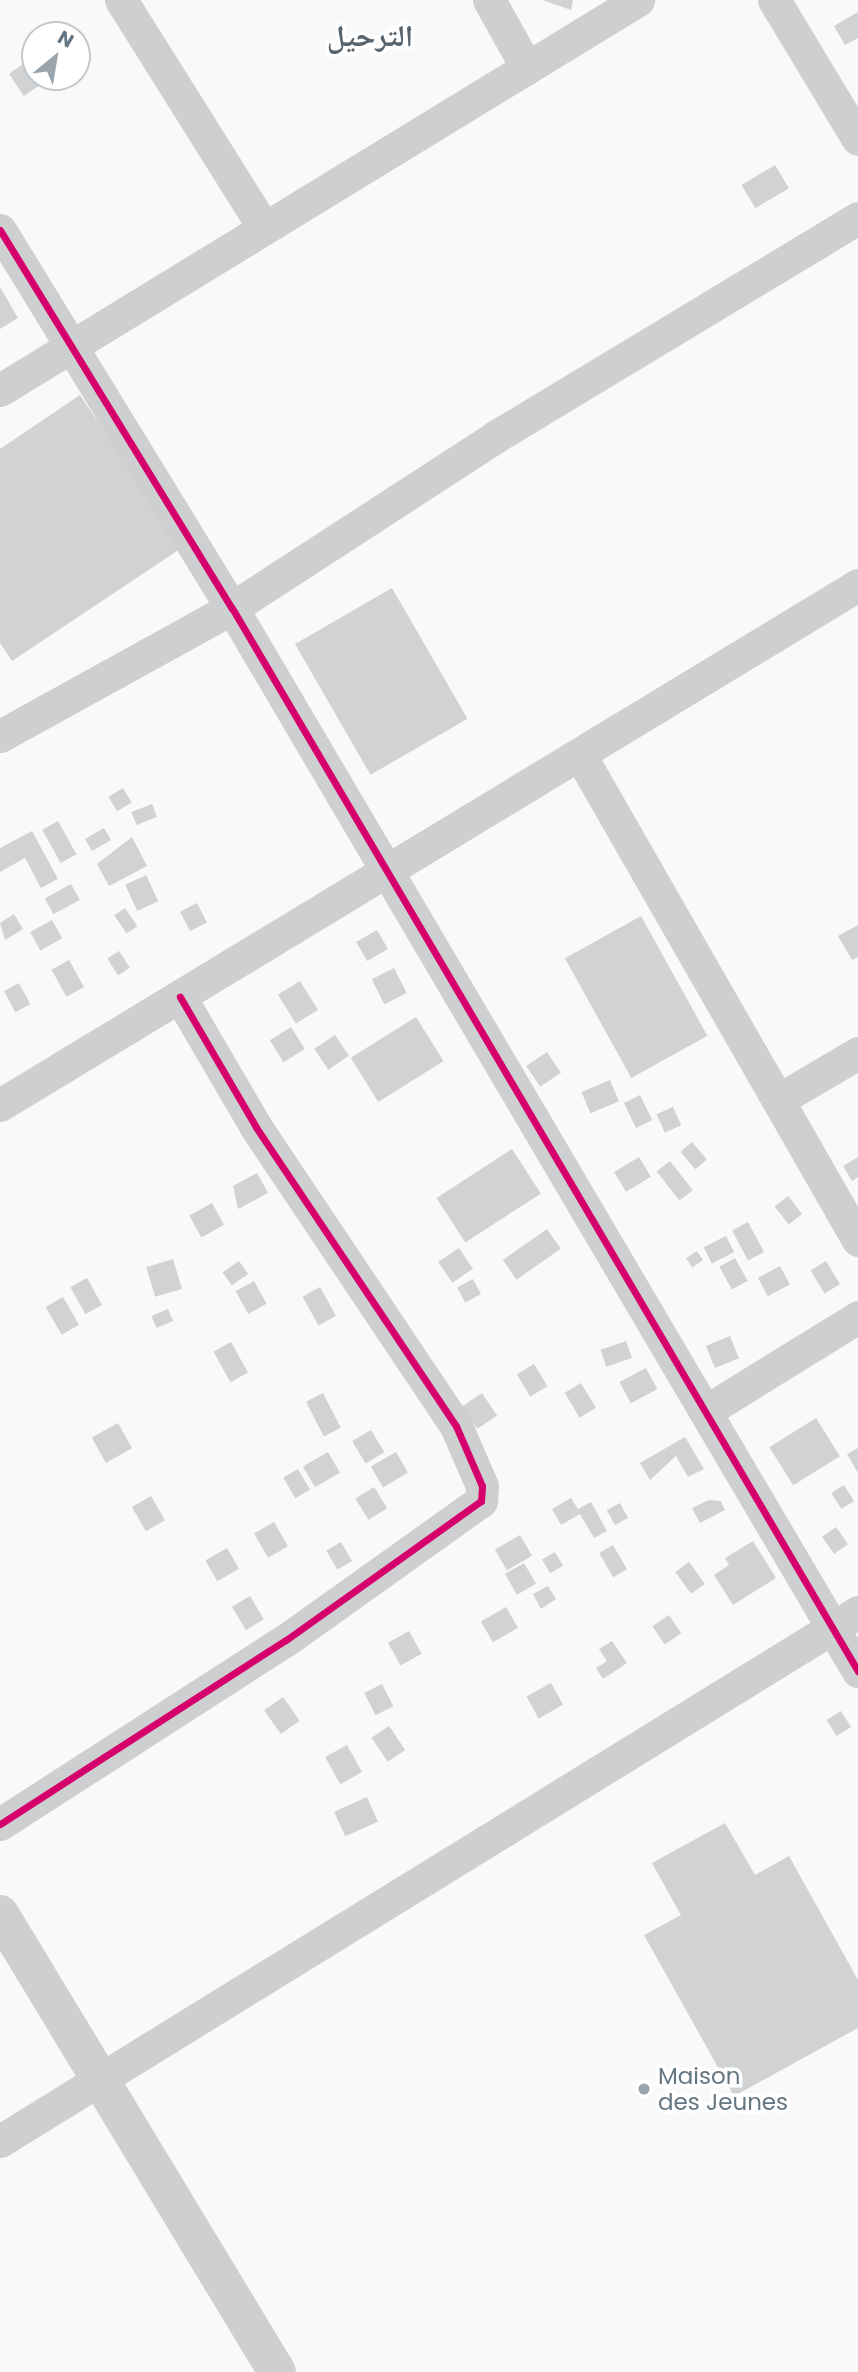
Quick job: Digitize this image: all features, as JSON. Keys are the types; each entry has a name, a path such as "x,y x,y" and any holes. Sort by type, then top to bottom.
{"street":[{"path":"121,0 264,228"},
{"path":"489,0 527,68"},
{"path":"0,390 638,0"},
{"path":"774,0 858,139"},
{"path":"0,736 232,608 495,437 858,218"},
{"path":"0,230 232,608 706,1411 845,1620 858,1671"},
{"path":"0,1105 856,591"},
{"path":"580,755 858,1240"},
{"path":"0,1824 286,1640 481,1501 482,1486 456,1426 256,1126 180,997"},
{"path":"778,1100 858,1053"},
{"path":"706,1411 858,1317"},
{"path":"0,2141 845,1620"},
{"path":"0,1914 277,2372"}],"building":[{"path":"542,0 573,0 571,10"},
{"path":"858,12 858,38 845,45 834,26"},
{"path":"21,66 21,91 31,91 24,96 9,74"},
{"path":"775,165 789,188 755,208 742,185"},
{"path":"0,287 18,318 0,329"},
{"path":"80,395 183,547 12,661 0,643 0,449"},
{"path":"392,588 468,719 371,775 295,644"},
{"path":"123,788 132,803 117,811 108,797"},
{"path":"152,804 157,817 136,825 131,812"},
{"path":"58,821 76,854 61,863 42,830"},
{"path":"104,828 111,840 92,851 85,839"},
{"path":"32,831 58,879 41,888 25,858 0,872 0,848"},
{"path":"132,837 147,866 109,886 97,864"},
{"path":"146,875 158,901 137,911 125,885"},
{"path":"71,884 80,900 53,914 45,899"},
{"path":"197,903 207,923 190,931 180,912"},
{"path":"125,908 137,926 127,934 114,915"},
{"path":"14,914 23,929 5,940 0,923"},
{"path":"641,916 707,1036 631,1078 565,958"},
{"path":"52,920 62,938 40,950 30,932"},
{"path":"858,925 858,957 852,960 838,936"},
{"path":"377,930 388,949 367,961 356,942"},
{"path":"119,951 130,968 118,975 107,959"},
{"path":"69,960 84,987 67,997 52,970"},
{"path":"394,968 407,993 384,1004 372,979"},
{"path":"300,981 318,1010 296,1024 278,995"},
{"path":"19,983 30,1004 15,1012 4,991"},
{"path":"416,1017 444,1061 378,1102 351,1058"},
{"path":"291,1027 305,1049 284,1062 270,1040"},
{"path":"335,1035 349,1056 328,1070 314,1049"},
{"path":"547,1052 561,1073 540,1087 526,1066"},
{"path":"610,1080 619,1101 590,1113 581,1092"},
{"path":"640,1095 652,1120 636,1128 624,1103"},
{"path":"673,1107 681,1125 665,1133 657,1114"},
{"path":"692,1142 707,1160 695,1169 681,1152"},
{"path":"512,1149 541,1193 465,1242 437,1198"},
{"path":"639,1157 651,1177 626,1192 614,1172"},
{"path":"858,1157 858,1177 852,1181 843,1166"},
{"path":"670,1161 693,1190 679,1201 657,1171"},
{"path":"257,1173 268,1193 238,1209 233,1186"},
{"path":"788,1196 802,1214 789,1225 775,1206"},
{"path":"212,1203 224,1225 201,1237 189,1216"},
{"path":"748,1222 764,1252 748,1260 732,1230"},
{"path":"547,1229 561,1249 517,1280 503,1260"},
{"path":"726,1236 734,1252 712,1263 704,1247"},
{"path":"459,1248 473,1269 452,1283 438,1262"},
{"path":"697,1251 703,1260 692,1267 686,1258"},
{"path":"735,1258 748,1281 732,1289 719,1267"},
{"path":"173,1259 182,1289 155,1297 146,1267"},
{"path":"239,1261 248,1274 232,1286 223,1272"},
{"path":"826,1261 840,1284 824,1293 811,1270"},
{"path":"780,1266 790,1285 768,1296 758,1278"},
{"path":"87,1278 102,1305 85,1314 70,1287"},
{"path":"473,1279 481,1294 465,1302 457,1287"},
{"path":"254,1281 267,1304 248,1314 236,1291"},
{"path":"320,1287 336,1316 319,1326 303,1297"},
{"path":"63,1297 79,1325 62,1335 46,1307"},
{"path":"168,1309 173,1321 157,1328 151,1316"},
{"path":"730,1336 739,1358 715,1368 706,1346"},
{"path":"626,1341 632,1358 606,1367 600,1350"},
{"path":"231,1342 248,1373 230,1382 214,1352"},
{"path":"534,1364 547,1386 530,1397 517,1374"},
{"path":"646,1368 657,1389 631,1403 620,1382"},
{"path":"581,1383 596,1408 580,1418 565,1393"},
{"path":"323,1393 341,1428 324,1436 306,1402"},
{"path":"482,1393 497,1415 477,1429 462,1406"},
{"path":"816,1418 840,1456 793,1485 769,1447"},
{"path":"118,1423 132,1448 106,1463 92,1438"},
{"path":"371,1430 384,1452 366,1464 352,1441"},
{"path":"685,1437 704,1469 688,1477 676,1456 650,1480 640,1463"},
{"path":"858,1448 858,1473 847,1454"},
{"path":"328,1452 340,1473 315,1487 303,1466"},
{"path":"396,1452 408,1473 383,1487 371,1466"},
{"path":"298,1469 310,1490 295,1498 283,1478"},
{"path":"844,1485 854,1501 841,1509 831,1493"},
{"path":"374,1487 387,1508 369,1520 355,1499"},
{"path":"151,1496 165,1520 146,1531 132,1507"},
{"path":"571,1498 578,1509 591,1502 607,1531 594,1538 580,1514 561,1525 552,1509"},
{"path":"709,1500 721,1501 725,1510 700,1523 692,1508"},
{"path":"620,1503 628,1518 615,1525 607,1510"},
{"path":"274,1522 288,1546 268,1558 254,1534"},
{"path":"836,1527 848,1544 834,1554 822,1537"},
{"path":"520,1535 532,1556 507,1570 495,1550"},
{"path":"753,1541 776,1578 733,1605 714,1575 729,1565 725,1558"},
{"path":"341,1542 352,1561 337,1570 326,1550"},
{"path":"613,1545 627,1569 613,1577 599,1553"},
{"path":"227,1548 239,1569 217,1581 205,1560"},
{"path":"555,1552 563,1566 550,1573 542,1560"},
{"path":"689,1562 705,1584 691,1594 675,1572"},
{"path":"524,1563 536,1584 517,1595 505,1574"},
{"path":"548,1586 556,1599 541,1609 533,1594"},
{"path":"250,1596 264,1619 246,1630 232,1607"},
{"path":"506,1607 518,1628 493,1642 481,1622"},
{"path":"669,1615 681,1633 665,1644 652,1626"},
{"path":"409,1631 422,1654 401,1665 388,1643"},
{"path":"612,1641 627,1663 603,1679 596,1668 607,1661 599,1649"},
{"path":"551,1683 563,1705 539,1718 527,1697"},
{"path":"382,1684 393,1706 376,1715 364,1693"},
{"path":"283,1697 300,1721 281,1734 264,1710"},
{"path":"841,1711 851,1727 837,1736 827,1720"},
{"path":"389,1726 405,1750 388,1762 372,1738"},
{"path":"347,1745 362,1772 340,1784 325,1757"},
{"path":"367,1797 378,1822 345,1836 334,1812"},
{"path":"725,1823 755,1875 789,1856 858,1980 858,2028 734,2096 644,1935 681,1915 652,1863"}],"cycle path":[{"path":"0,230 232,608 858,1671"},
{"path":"0,1824 286,1640 481,1501 482,1486 456,1426 256,1127 180,997"}],"place":[{"name":"Maison des Jeunes","path":"644,2089"}],"district":[{"name":"الترحيل","path":"370,36"}]}
